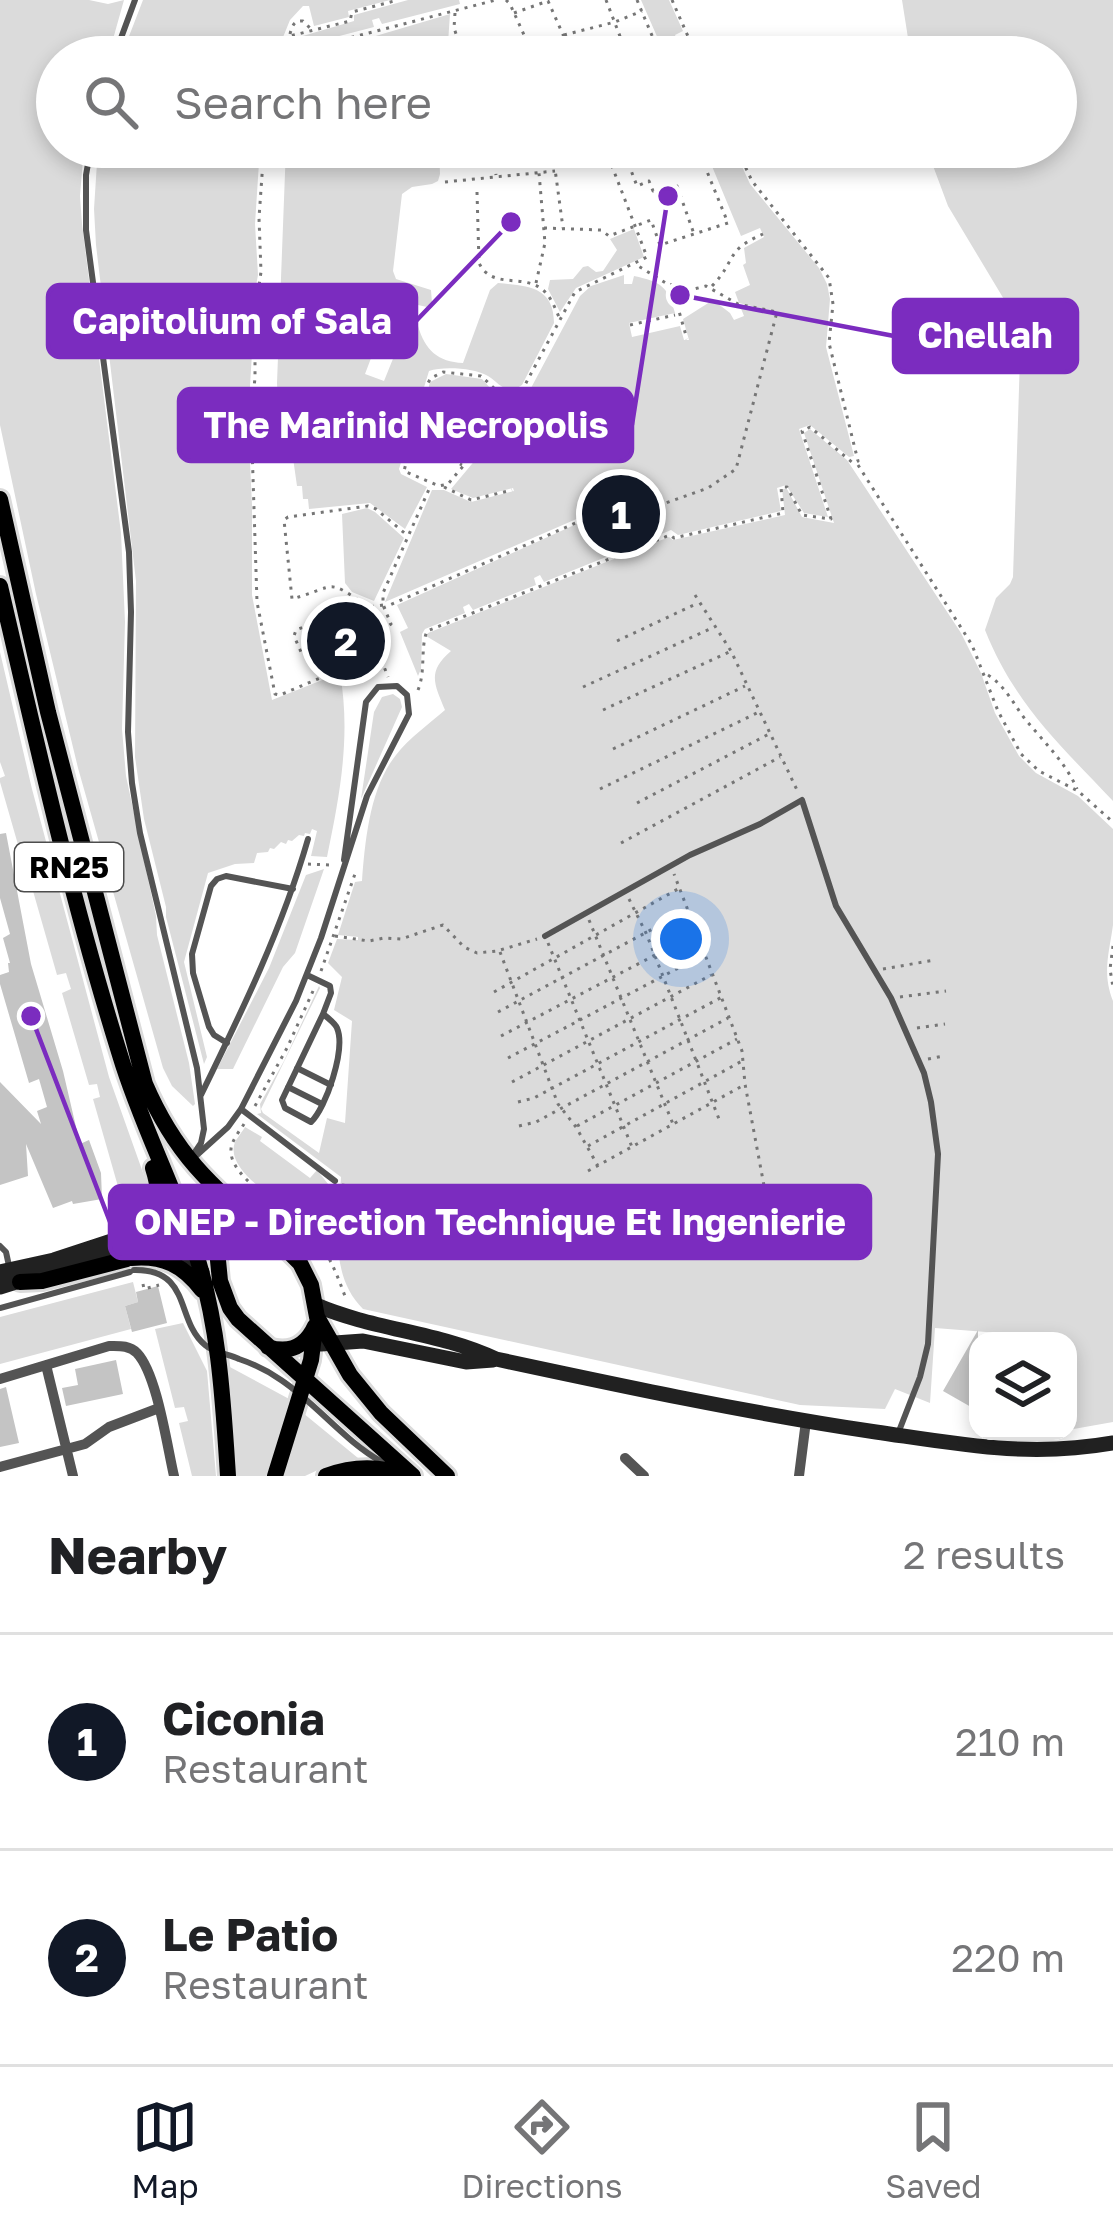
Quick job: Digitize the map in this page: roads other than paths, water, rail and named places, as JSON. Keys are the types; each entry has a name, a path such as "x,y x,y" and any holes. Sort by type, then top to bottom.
{"main road":[{"name":"RN25","path":"0,499 48,712 137,1056 156,1110 189,1161 299,1263 311,1285 315,1331 370,1401 447,1476"},
{"name":"RN25","path":"0,586 107,1010 166,1176 230,1308 247,1329 303,1387 408,1473"},
{"path":"149,1218 159,1194 152,1144"},
{"path":"186,1215 218,1352 228,1476"},
{"path":"220,1281 219,1243 230,1232 255,1225"},
{"path":"10,1274 42,1281 128,1251 180,1267 208,1298"},
{"path":"267,1347 286,1350 315,1331"},
{"path":"275,1476 315,1331"},
{"path":"326,1476 366,1468 408,1473"}],"street":[{"path":"128,1251 186,1215"},
{"path":"128,1251 149,1218 219,1217 255,1225"},
{"path":"0,1287 10,1274 52,1253 150,1246 183,1256 201,1270 230,1308"},
{"path":"315,1331 347,1318 496,1359 897,1435 1017,1451 1113,1443"},
{"path":"315,1331 466,1362 496,1359"},
{"path":"0,1379 109,1346 126,1346 147,1372 174,1476"},
{"path":"46,1365 73,1476"},
{"path":"0,1467 86,1444 125,1419 159,1408"},
{"path":"799,1476 806,1421"},
{"path":"625,1458 644,1476"}],"lane":[{"path":"122,36 135,0"},
{"path":"87,168 86,230 130,571 130,770 140,833 201,1095 204,1129 189,1161"},
{"path":"189,1161 241,1109 307,975 367,796 409,714 410,700 403,689 391,685 378,687 366,702 344,860"},
{"path":"545,936 802,800 836,906 890,998 918,1060 929,1091 938,1148 923,1366 897,1435"},
{"path":"201,1095 268,955 308,839"},
{"path":"227,1043 209,1027 192,964 211,886 226,875 293,889"},
{"path":"307,975 330,986 331,993 282,1100 283,1106 308,1121 316,1120 323,1105 337,1058 338,1031 323,1014"},
{"path":"297,1067 331,1085"},
{"path":"288,1087 323,1105"},
{"path":"241,1109 336,1182"},
{"path":"0,1246 6,1252 10,1274"},
{"path":"0,1308 108,1280 128,1251 176,1288 207,1347 303,1387"}],"place":[{"name":"The Marinid Necropolis","path":"668,196"},
{"name":"Capitolium of Sala","path":"511,222"},
{"name":"Chellah","path":"680,295"},
{"name":"Ciconia","path":"621,514"},
{"name":"Le Patio","path":"346,641"},
{"name":"ONEP - Direction Technique Et Ingenierie","path":"31,1016"}]}
